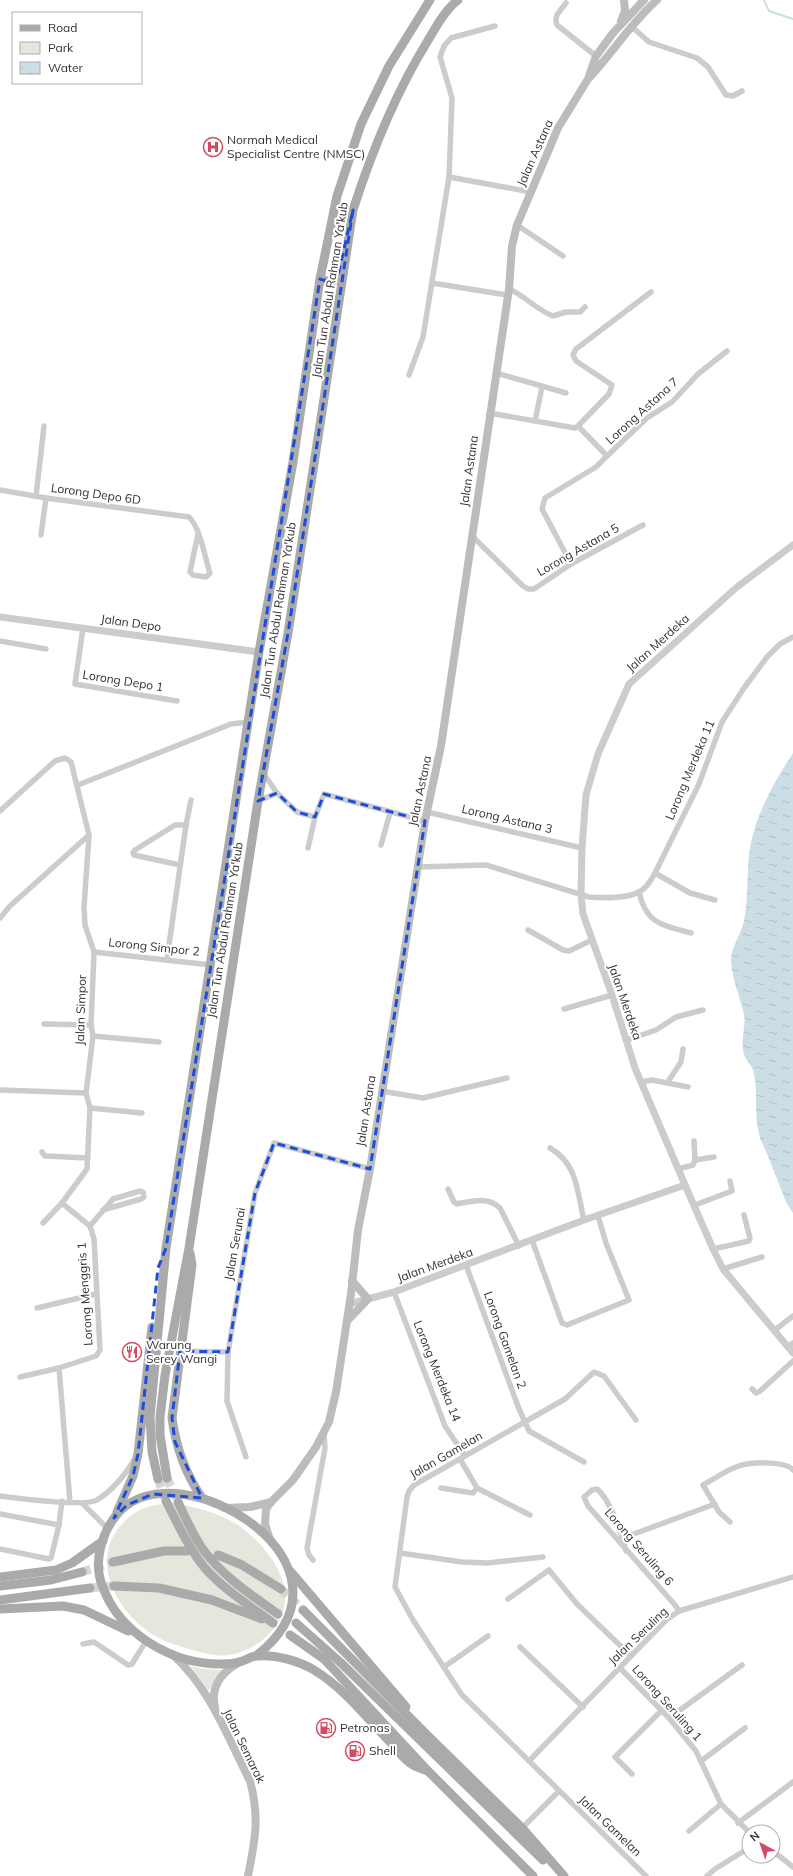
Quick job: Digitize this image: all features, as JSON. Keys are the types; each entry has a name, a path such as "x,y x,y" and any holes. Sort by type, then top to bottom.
{"main road":[{"name":"Jalan Tun Abdul Rahman Ya'kub","path":"166,1248 259,652 293,462 320,279 337,196 361,124 388,66 430,0"},
{"name":"Jalan Tun Abdul Rahman Ya'kub","path":"189,1248 258,801 288,633 353,210 370,158 407,74 444,14 458,0"},
{"path":"613,33 624,17 624,0"},
{"path":"627,0 637,12"},
{"name":"Jalan Astana","path":"270,1502 301,1470 324,1434 329,1422 336,1392 347,1321 358,1230 370,1168 425,821 441,746 508,292 512,246 518,225 558,128 588,79 596,56 613,33 637,12 646,9 657,0"},
{"path":"641,1 646,9"},
{"name":"Jalan Astana","path":"588,79 604,63 631,26 641,1"},
{"path":"320,279 330,282 335,280 338,275 348,222 353,210"},
{"path":"166,1248 150,1417 152,1452 163,1478 160,1417 165,1375 189,1248"},
{"path":"142,1638 121,1620 101,1583 99,1559 108,1528 133,1476 138,1454 158,1268 166,1248"},
{"path":"189,1248 192,1265 172,1418 175,1442 192,1484 202,1498"},
{"path":"347,1321 368,1299 352,1281"},
{"path":"114,1518 127,1505 145,1496 171,1493 202,1498 250,1522 270,1540 290,1571 401,1700 426,1734"},
{"path":"114,1586 159,1588 204,1598 273,1623 232,1593 206,1568 190,1548 166,1501"},
{"path":"178,1502 203,1548 220,1568 246,1592 278,1614"},
{"path":"224,1508 250,1507 270,1502"},
{"path":"270,1502 264,1517 270,1540"},
{"path":"0,1577 56,1570 72,1563 103,1541"},
{"path":"113,1562 164,1551 187,1551"},
{"path":"218,1555 242,1565 280,1589"},
{"path":"218,1719 213,1698 213,1691 225,1672 239,1662 256,1656 273,1641 287,1620 294,1592 290,1571"},
{"path":"0,1586 51,1580 82,1572"},
{"path":"0,1600 90,1588"},
{"path":"0,1609 63,1606 84,1610 101,1617 171,1654 210,1663 239,1662"},
{"path":"303,1610 522,1828 564,1876"},
{"path":"296,1624 340,1662 559,1876"},
{"path":"290,1635 324,1659 428,1771 533,1876"},
{"name":"Jalan Semarak","path":"171,1654 189,1671 208,1700 250,1781 254,1793 256,1829 248,1876"},
{"path":"256,1656 299,1662 315,1670 334,1684 410,1764 428,1771"}],"street":[{"path":"566,3 556,15 555,21 557,25 596,56"},
{"path":"409,375 423,336 449,177 452,98 440,57 444,46 451,38 495,26"},
{"path":"631,26 649,42 697,58 708,67 726,95 733,96 742,91"},
{"path":"449,177 531,192"},
{"path":"518,225 563,256"},
{"path":"432,283 508,292 553,316 566,312 580,312 585,307"},
{"path":"489,413 575,428 578,426 608,394 612,385 608,380 576,360 573,355 576,349 651,292"},
{"name":"Lorong Astana 7","path":"571,564 542,509 542,503 545,498 596,467 647,418 672,402 698,374 727,351"},
{"path":"496,373 566,393"},
{"path":"535,421 542,387"},
{"path":"36,496 44,426"},
{"path":"578,426 608,456"},
{"name":"Lorong Depo 6D","path":"0,490 46,498 189,517 193,521 198,534"},
{"path":"41,535 46,498"},
{"name":"Lorong Astana 5","path":"472,536 528,589 534,589 571,564 643,524"},
{"path":"198,534 210,573 206,577 193,575 190,572 198,534"},
{"name":"Jalan Merdeka","path":"349,1304 394,1292 519,1246 584,1220 685,1185 641,1082 583,914 581,895 582,848 586,795 598,754 620,700 629,684 737,587 793,545"},
{"name":"Jalan Depo","path":"0,617 259,652"},
{"name":"Lorong Depo 1","path":"83,628 75,684 177,701"},
{"name":"Lorong Merdeka 11","path":"639,892 648,885 655,873 699,784 722,722 744,688 767,657 780,644 793,637"},
{"path":"0,641 46,649"},
{"path":"78,785 231,724 249,722"},
{"name":"Jalan Simpor","path":"0,811 55,761 65,758 71,762 78,785 89,835 84,907 85,925 94,952 91,1025 93,1036 86,1093 90,1108 88,1158 84,1175 62,1203 43,1223"},
{"path":"263,773 277,793 297,812 316,817"},
{"path":"258,801 277,793"},
{"path":"308,848 324,794 390,813 425,821"},
{"path":"167,959 186,825 191,800"},
{"name":"Lorong Astana 3","path":"427,812 582,848"},
{"path":"381,845 390,813"},
{"path":"180,865 134,856 133,854 135,850 175,825 186,825"},
{"path":"0,918 10,906 89,835"},
{"path":"418,866 486,866 581,895 604,898 639,892 642,906 650,918 667,926 691,933"},
{"path":"655,873 690,893 715,900"},
{"path":"528,930 563,950 569,951 592,940"},
{"name":"Lorong Simpor 2","path":"94,952 211,965"},
{"path":"564,1009 612,995"},
{"path":"627,1040 656,1030 676,1017 703,1010"},
{"path":"44,1024 91,1025"},
{"path":"93,1036 159,1042"},
{"path":"667,1083 681,1062 683,1049"},
{"path":"381,1091 423,1098 507,1078"},
{"path":"641,1082 652,1080 688,1087"},
{"path":"0,1090 86,1093"},
{"path":"90,1108 142,1113"},
{"path":"678,1169 693,1165 695,1160 694,1141"},
{"name":"Jalan Serunai","path":"246,1457 227,1401 228,1352 255,1193 274,1142 370,1168"},
{"path":"550,1148 563,1158 573,1170 584,1220"},
{"path":"42,1152 45,1156 88,1158"},
{"path":"695,1160 714,1157"},
{"path":"695,1205 732,1191 730,1181"},
{"path":"685,1185 723,1269 791,1348"},
{"path":"448,1189 454,1202 457,1204 489,1200 500,1208 519,1246"},
{"path":"90,1226 103,1210 113,1199 140,1191 143,1192 144,1197 141,1199 103,1210"},
{"name":"Lorong Menggris 1","path":"20,1377 59,1368 96,1356 100,1350 94,1239 90,1226 62,1203"},
{"path":"713,1249 749,1242 750,1238 744,1215"},
{"path":"532,1240 562,1323 567,1325 629,1300 606,1243 598,1216"},
{"path":"723,1269 762,1257"},
{"name":"Lorong Gamelan 2","path":"466,1265 525,1422"},
{"name":"Lorong Merdeka 14","path":"394,1292 445,1426 463,1458 477,1488"},
{"path":"37,1308 96,1294"},
{"path":"775,1330 793,1316"},
{"path":"180,1351 228,1352"},
{"path":"752,1389 756,1393 760,1391 793,1361"},
{"path":"59,1368 70,1502"},
{"name":"Jalan Gamelan","path":"636,1420 604,1376 594,1372 565,1400 414,1485 409,1491 395,1587 413,1620 462,1695 646,1876"},
{"path":"525,1422 529,1431 584,1462"},
{"path":"313,1560 309,1555 307,1548 325,1448 324,1434"},
{"path":"0,1496 82,1504 96,1501 125,1474 138,1454"},
{"path":"730,1522 715,1504 703,1485 736,1466 777,1462 790,1466 793,1470"},
{"path":"441,1488 473,1493 477,1488 530,1515"},
{"name":"Lorong Seruling 6","path":"623,1538 605,1498 596,1489 592,1490 584,1497 588,1506 679,1611"},
{"path":"0,1549 49,1559 52,1555 59,1525 62,1502"},
{"path":"82,1504 108,1528"},
{"path":"626,1551 623,1538 715,1504"},
{"path":"0,1514 59,1525"},
{"path":"400,1553 462,1562 487,1563 543,1557"},
{"path":"508,1600 548,1570 576,1604 631,1656"},
{"name":"Jalan Seruling","path":"529,1761 666,1620 679,1611 793,1577"},
{"path":"444,1667 488,1636"},
{"path":"83,1644 94,1642 128,1665 132,1664 142,1638"},
{"path":"520,1647 583,1707"},
{"path":"669,1718 742,1665"},
{"name":"Lorong Seruling 1","path":"620,1668 669,1718 696,1751 721,1804 741,1825"},
{"path":"632,1774 615,1757 661,1711"},
{"path":"701,1761 746,1728"},
{"path":"738,1823 793,1782"},
{"path":"522,1828 559,1791"},
{"path":"689,1831 721,1804"},
{"path":"707,1876 715,1869 741,1853"},
{"path":"781,1857 793,1867"}],"highlighted area":[{"path":"353,210 288,633 258,801 277,793 297,812 315,817 324,794 425,821 370,1169 274,1143 255,1193 228,1352 180,1351 172,1418 175,1442 202,1498 153,1494 127,1505 114,1518 133,1476 138,1454 158,1268 166,1248 320,279 333,283 338,275"}],"green space":[{"path":"174,1503 210,1512 226,1518 254,1538 274,1563 281,1577 285,1592 284,1607 279,1621 268,1635 250,1648 239,1653 219,1655 181,1647 151,1634 135,1621 125,1610 117,1597 111,1584 107,1557 110,1543 117,1530 127,1519 140,1510 153,1505"},
{"path":"191,1666 204,1669 222,1670 215,1678 209,1691"}],"water":[{"path":"793,753 793,1213 787,1204 760,1137 757,1119 754,1074 744,1054 744,1014 734,981 731,956 744,921 751,841 765,801"}],"waterway":[{"path":"764,0 769,11 793,19"}],"tunnel":[{"path":"167,1478 177,1500"},
{"path":"158,1479 166,1501"},
{"path":"82,1572 113,1562"},
{"path":"90,1588 114,1586"},
{"path":"281,1589 303,1610"}],"place":[{"name":"Normah Medical Specialist Centre (NMSC)","path":"213,147"},
{"name":"Warung Serey Wangi","path":"132,1352"},
{"name":"Petronas","path":"326,1728"},
{"name":"Shell","path":"355,1751"}]}
